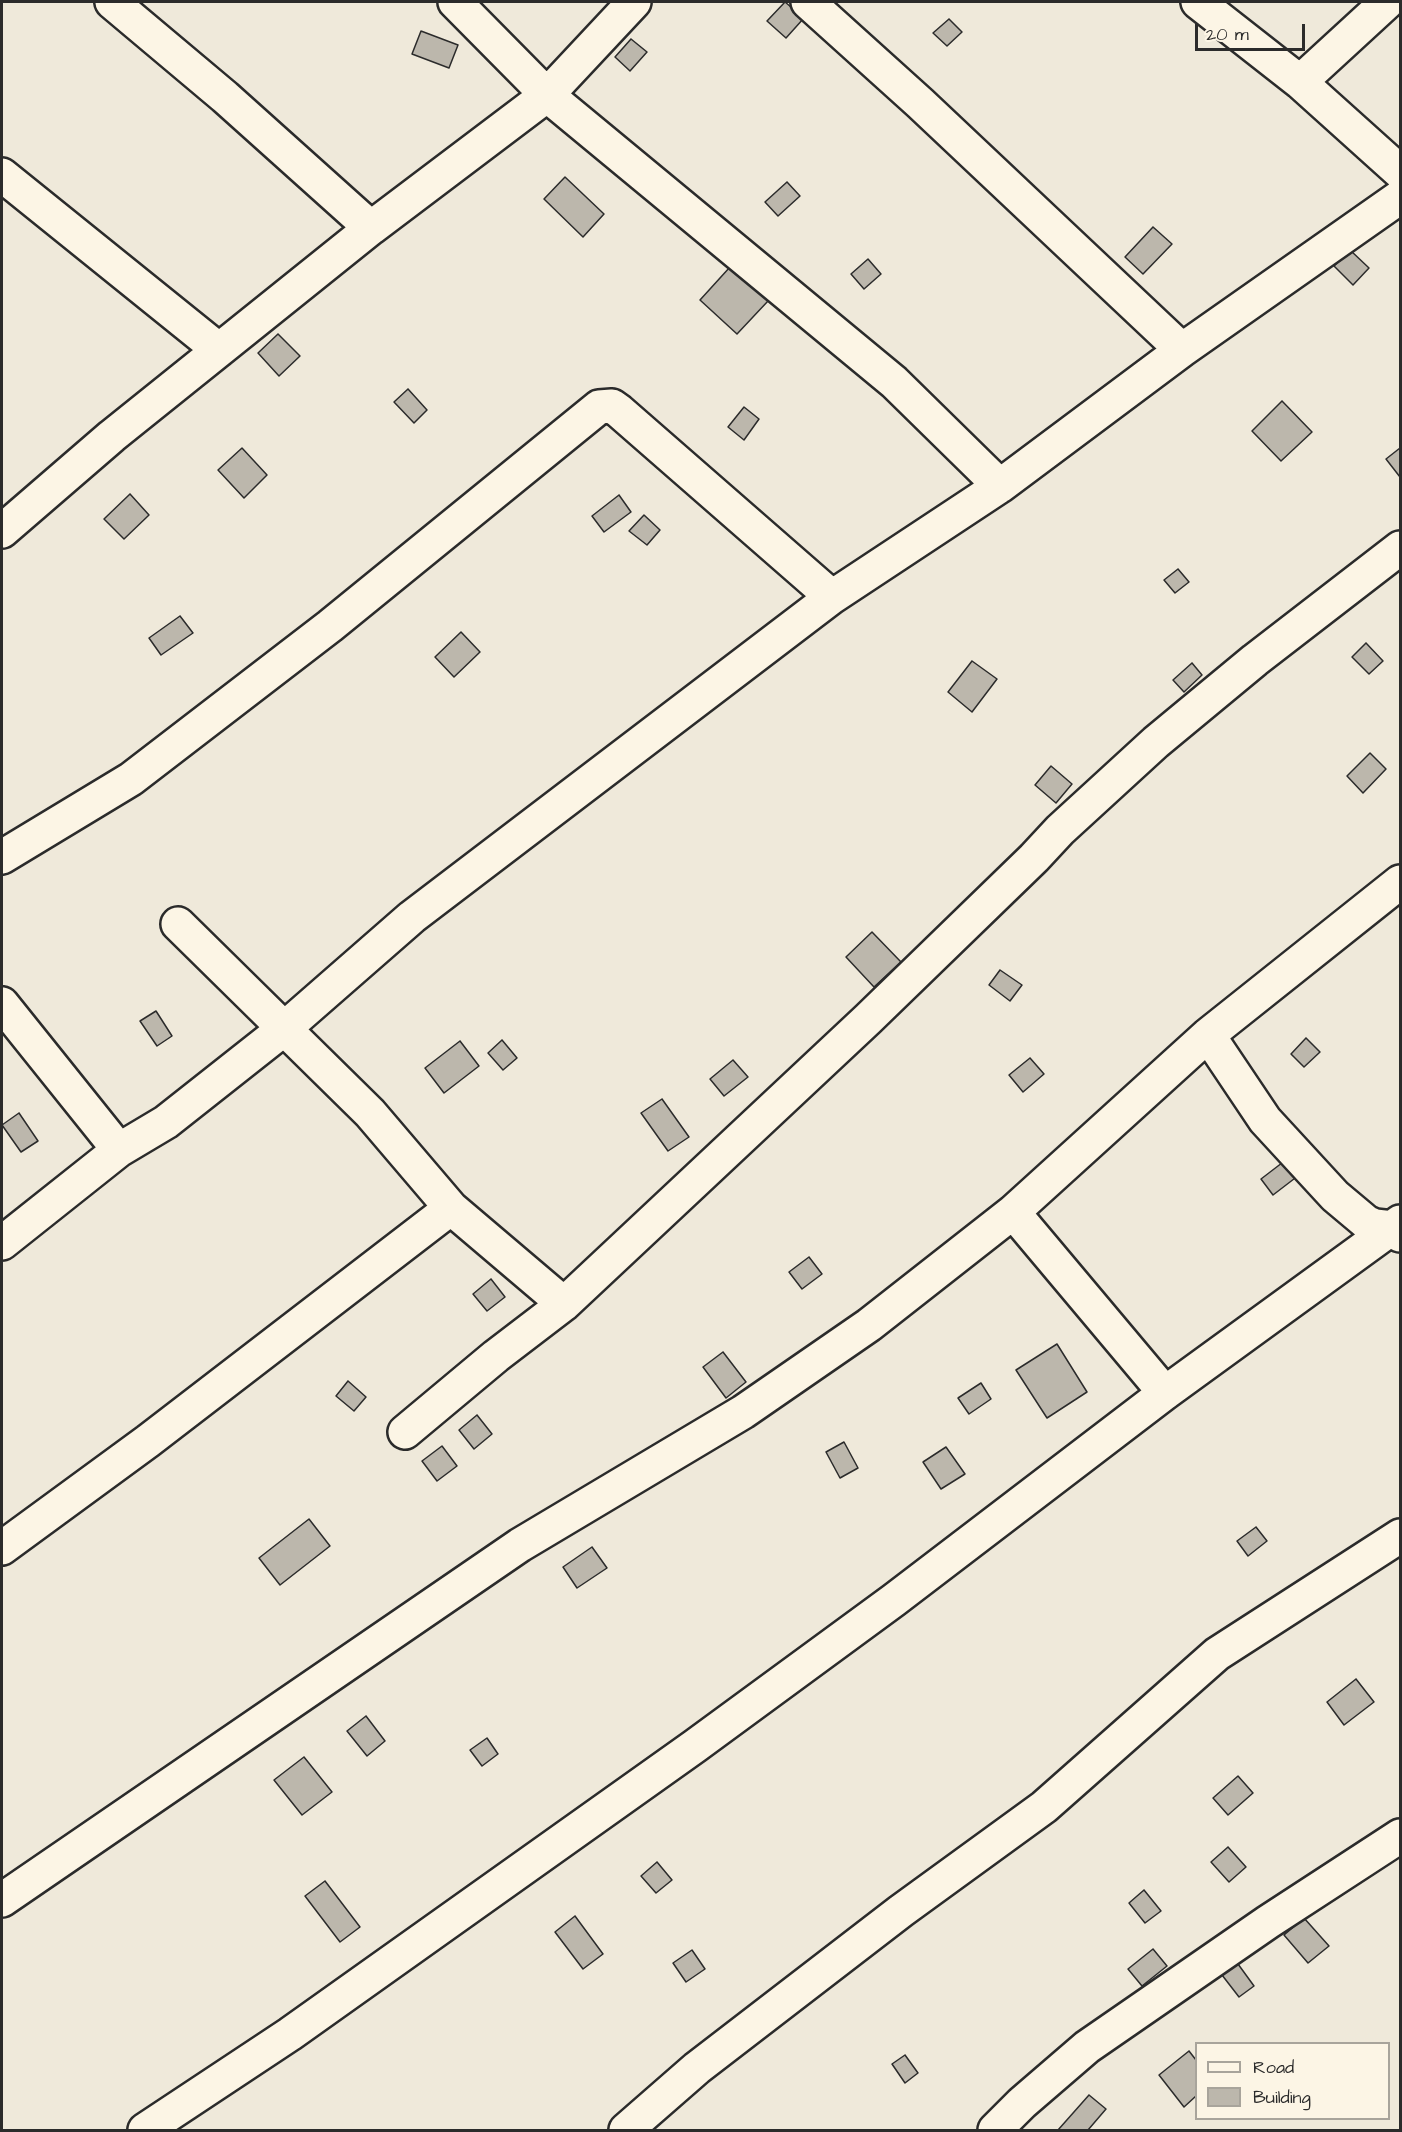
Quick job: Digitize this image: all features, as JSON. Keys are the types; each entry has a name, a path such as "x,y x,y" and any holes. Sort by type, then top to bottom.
{"street":[{"path":"112,2 225,97 371,228"},
{"path":"455,2 547,95 894,382 1000,486"},
{"path":"2,531 112,436 371,228 547,95 634,2"},
{"path":"808,2 928,111 1182,350"},
{"path":"1198,2 1300,82 1401,172"},
{"path":"1300,82 1387,2"},
{"path":"2,175 219,350"},
{"path":"5,1234 119,1150 166,1122 285,1028 412,917 832,597 1000,486 1182,350 1401,197"},
{"path":"2,857 131,779 330,626 599,407 612,406 619,411 832,597"},
{"path":"405,1432 496,1356 564,1304 868,1019 1060,830 1156,742 1255,660 1401,548"},
{"path":"2,1900 520,1545 752,1405 869,1325 1013,1212 1208,1035 1401,882"},
{"path":"178,924 370,1113 451,1208 564,1304"},
{"path":"2,1004 119,1150"},
{"path":"1208,1035 1265,1120 1335,1196 1366,1222 1375,1226 1398,1228"},
{"path":"2,1548 148,1441 451,1208"},
{"path":"1013,1212 1165,1393"},
{"path":"145,2130 300,2027 695,1746 1165,1393 1398,1228"},
{"path":"626,2130 698,2068 901,1911 1044,1808 1217,1654 1401,1536"},
{"path":"995,2130 1022,2103 1087,2047 1268,1922 1401,1836"}],"building":[{"path":"785,2 804,18 786,38 767,21"},
{"path":"949,19 962,32 947,46 933,33"},
{"path":"421,31 458,45 449,68 412,54"},
{"path":"631,39 647,52 630,71 615,57"},
{"path":"565,177 604,214 583,237 544,199"},
{"path":"787,182 800,196 778,216 765,202"},
{"path":"1153,227 1172,244 1143,274 1125,257"},
{"path":"1350,250 1369,268 1353,285 1334,266"},
{"path":"868,259 881,274 864,289 851,274"},
{"path":"730,267 768,301 737,334 700,300"},
{"path":"278,334 300,356 279,376 258,353"},
{"path":"408,389 427,410 414,423 394,402"},
{"path":"1282,401 1312,432 1281,461 1252,431"},
{"path":"744,407 759,419 744,440 728,427"},
{"path":"242,448 267,475 244,498 218,470"},
{"path":"1400,448 1400,477 1386,459"},
{"path":"130,494 149,515 124,539 104,519"},
{"path":"619,495 631,512 604,532 592,516"},
{"path":"644,515 660,530 647,545 629,531"},
{"path":"1178,569 1189,582 1175,593 1164,580"},
{"path":"180,616 193,633 161,655 149,638"},
{"path":"461,632 480,652 454,677 435,657"},
{"path":"1366,643 1383,661 1369,674 1352,657"},
{"path":"972,661 997,679 972,712 948,692"},
{"path":"1192,663 1202,675 1184,692 1173,680"},
{"path":"1370,753 1386,769 1363,793 1347,776"},
{"path":"1051,766 1072,784 1056,803 1035,785"},
{"path":"872,932 901,962 874,987 846,957"},
{"path":"1000,970 1022,985 1010,1001 989,985"},
{"path":"156,1011 172,1036 157,1046 140,1021"},
{"path":"1306,1038 1320,1052 1304,1067 1291,1054"},
{"path":"502,1040 517,1058 503,1070 488,1053"},
{"path":"460,1041 479,1066 444,1093 425,1068"},
{"path":"1030,1058 1044,1074 1023,1092 1009,1075"},
{"path":"733,1060 748,1077 724,1096 710,1079"},
{"path":"662,1099 689,1137 668,1151 641,1113"},
{"path":"19,1113 38,1141 21,1152 2,1125"},
{"path":"1291,1156 1303,1172 1273,1195 1261,1179"},
{"path":"809,1257 822,1274 802,1289 789,1272"},
{"path":"491,1279 505,1297 487,1311 473,1294"},
{"path":"1057,1344 1087,1392 1047,1418 1016,1370"},
{"path":"723,1352 746,1382 726,1398 703,1367"},
{"path":"348,1381 366,1397 354,1411 336,1396"},
{"path":"981,1383 991,1399 969,1414 958,1398"},
{"path":"477,1415 492,1434 474,1449 459,1430"},
{"path":"844,1442 858,1468 840,1478 826,1452"},
{"path":"442,1446 457,1466 437,1481 422,1461"},
{"path":"946,1447 965,1474 941,1489 923,1462"},
{"path":"309,1519 330,1546 280,1585 259,1558"},
{"path":"1256,1527 1267,1541 1248,1556 1237,1541"},
{"path":"592,1547 607,1568 577,1588 563,1567"},
{"path":"1356,1679 1374,1702 1344,1725 1327,1702"},
{"path":"366,1716 385,1741 367,1756 347,1731"},
{"path":"487,1738 498,1754 482,1766 470,1750"},
{"path":"304,1757 332,1792 302,1815 274,1780"},
{"path":"1238,1776 1253,1793 1228,1815 1213,1798"},
{"path":"1228,1847 1246,1867 1229,1882 1211,1862"},
{"path":"657,1862 672,1880 656,1893 641,1876"},
{"path":"325,1881 360,1927 340,1942 305,1896"},
{"path":"1144,1890 1161,1911 1145,1923 1129,1903"},
{"path":"575,1916 603,1954 583,1969 555,1932"},
{"path":"1304,1918 1329,1946 1308,1963 1284,1935"},
{"path":"1153,1949 1167,1966 1142,1986 1128,1969"},
{"path":"692,1950 705,1969 686,1982 673,1963"},
{"path":"1238,1964 1254,1986 1239,1997 1222,1975"},
{"path":"1189,2051 1195,2059 1195,2097 1184,2107 1159,2075"},
{"path":"905,2055 918,2073 905,2083 892,2064"},
{"path":"1089,2095 1106,2109 1088,2130 1058,2130"}]}
